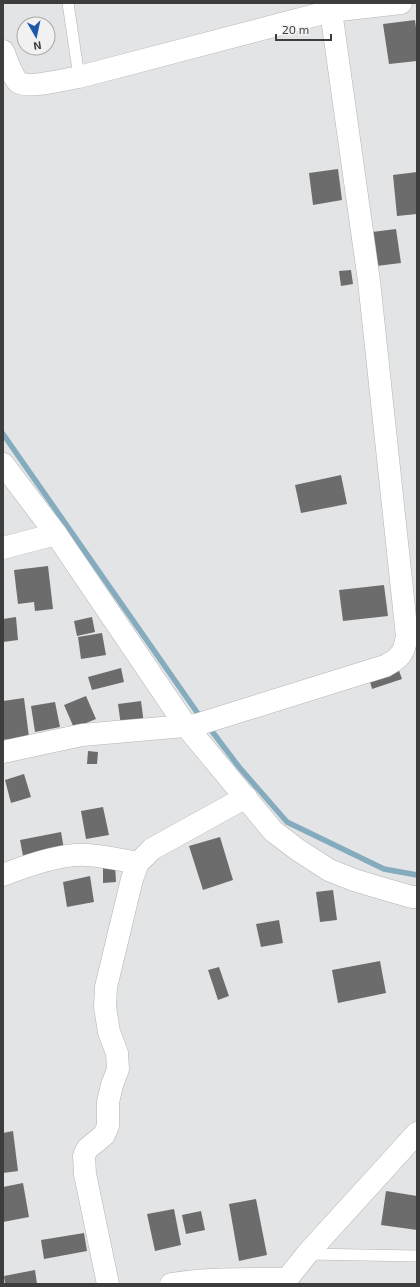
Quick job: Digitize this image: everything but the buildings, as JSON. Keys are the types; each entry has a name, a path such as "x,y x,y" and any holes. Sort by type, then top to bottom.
{"street":[{"path":"3,51 15,78 19,83 25,85 79,77 330,7 400,3"},
{"path":"3,752 82,735 198,724 385,666 401,655 405,647 407,636 369,281 330,7"},
{"path":"3,464 198,724 246,798 273,830 298,850 329,870 369,885 412,897 417,897"},
{"path":"3,548 56,534"},
{"path":"108,1284 85,1174 84,1156 87,1149 104,1135 108,1126 108,1102 118,1069 117,1053 109,1032 105,1007 106,987 132,879 138,863 152,849 246,798"},
{"path":"3,875 16,869 56,858 85,855 138,863"},
{"path":"171,1284 220,1278 285,1282 306,1254 417,1133"}],"lane":[{"path":"68,3 79,77"},
{"path":"306,1254 417,1256"}],"waterway":[{"path":"3,434 201,718"},
{"path":"208,726 239,767 287,822 384,869 417,875"}]}
